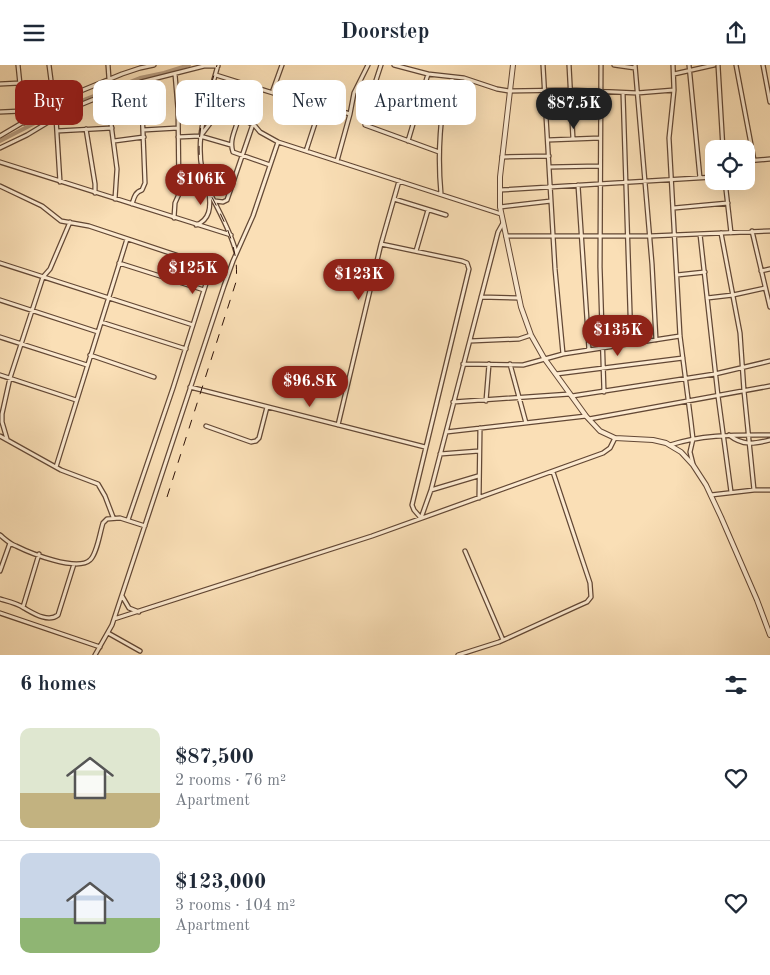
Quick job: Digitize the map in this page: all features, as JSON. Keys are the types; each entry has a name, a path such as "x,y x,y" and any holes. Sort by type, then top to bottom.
{"street":[{"path":"18,65 20,80"},
{"path":"49,65 51,80"},
{"path":"108,65 109,79"},
{"path":"83,90 140,66 154,65"},
{"path":"150,80 204,66 218,65 200,136 201,160 209,190 209,213 204,222 196,225"},
{"path":"277,80 282,65"},
{"path":"337,161 354,93 368,65"},
{"path":"381,65 364,117 365,125 439,152"},
{"path":"394,65 428,75 464,78 497,89 510,91 571,90 623,93 674,91"},
{"path":"514,65 502,157 500,207 519,299 524,319 531,335 544,358 600,431 615,439 653,440 670,445 681,452 693,465 711,495 743,567 770,635"},
{"path":"543,65 555,269 563,355"},
{"path":"569,65 573,139"},
{"path":"601,65 600,236 604,391"},
{"path":"614,65 635,66 646,182 656,340"},
{"path":"673,65 674,91 669,135 680,336 693,439 690,452 693,465"},
{"path":"689,65 700,178"},
{"path":"674,74 714,65"},
{"path":"718,65 722,140"},
{"path":"736,65 750,140"},
{"path":"763,65 770,102"},
{"path":"174,218 175,203 179,194 175,74"},
{"path":"216,75 273,93"},
{"path":"408,141 428,75"},
{"path":"440,194 439,152 448,91 453,77"},
{"path":"0,84 15,83"},
{"path":"623,93 631,343"},
{"path":"0,112 15,111"},
{"path":"346,113 350,114"},
{"path":"0,136 20,125"},
{"path":"0,148 43,125"},
{"path":"57,125 60,182"},
{"path":"132,204 134,196 142,190 145,183 143,125"},
{"path":"200,136 208,125"},
{"path":"237,125 231,145 233,152 270,165"},
{"path":"215,201 223,202 226,200 252,125"},
{"path":"253,125 260,132 278,142 501,214"},
{"path":"306,151 314,125"},
{"path":"57,131 112,127 117,169 115,199"},
{"path":"143,130 178,128"},
{"path":"86,129 95,193"},
{"path":"178,137 200,136 231,145"},
{"path":"114,141 144,137"},
{"path":"548,140 600,138"},
{"path":"95,655 108,633 122,597 190,387 236,253 253,216 278,142"},
{"path":"502,157 549,156"},
{"path":"755,160 770,159"},
{"path":"0,162 231,235"},
{"path":"550,167 600,166"},
{"path":"500,190 705,178"},
{"path":"338,425 399,181"},
{"path":"578,185 589,350"},
{"path":"0,186 42,205 61,221 89,226 209,266 211,271 128,520"},
{"path":"209,190 231,235 236,253"},
{"path":"727,190 731,233"},
{"path":"394,199 446,215"},
{"path":"500,207 551,201"},
{"path":"674,208 728,203"},
{"path":"416,251 428,210"},
{"path":"7,439 2,422 2,414 10,378 43,277 50,269 70,222"},
{"path":"421,518 431,490 498,232 503,223"},
{"path":"752,231 770,306"},
{"path":"506,236 650,236 770,231"},
{"path":"721,233 740,333 748,444 754,490"},
{"path":"700,234 715,374 731,492"},
{"path":"56,467 127,239"},
{"path":"382,244 465,262 470,272 412,505 421,518"},
{"path":"0,263 193,325"},
{"path":"119,263 204,290"},
{"path":"761,271 770,269"},
{"path":"677,275 705,272"},
{"path":"708,298 765,288"},
{"path":"481,297 519,299"},
{"path":"0,300 98,332"},
{"path":"101,322 186,349"},
{"path":"470,341 519,339 531,335"},
{"path":"464,364 523,365 544,358 680,336"},
{"path":"0,337 87,365"},
{"path":"90,355 154,377"},
{"path":"556,374 683,358"},
{"path":"453,403 604,391 715,374 770,361"},
{"path":"486,401 489,364"},
{"path":"510,364 526,423"},
{"path":"0,375 76,400"},
{"path":"446,432 588,417 688,402 770,386"},
{"path":"190,387 425,447"},
{"path":"206,426 256,441 259,438 266,407"},
{"path":"479,498 480,428"},
{"path":"670,445 693,439 724,435 770,435"},
{"path":"729,435 736,441 748,444 770,440"},
{"path":"0,436 56,467 98,484 102,488 113,517"},
{"path":"114,619 286,565 553,472 603,453 610,448 615,439"},
{"path":"439,454 479,451"},
{"path":"458,655 503,640 578,607 587,602 591,597 590,583 553,472"},
{"path":"431,490 478,476"},
{"path":"711,495 770,490"},
{"path":"0,535 10,543 53,561 74,564 87,562 92,558 103,523 107,519 113,517 145,526"},
{"path":"0,571 10,543"},
{"path":"465,551 503,640"},
{"path":"23,607 39,554"},
{"path":"0,599 23,607 30,613 49,619 55,617 58,615 74,564"},
{"path":"122,597 129,608 140,612"},
{"path":"0,613 100,647"},
{"path":"108,633 140,651"}],"waterway":[{"path":"0,141 68,106 140,78 189,65"}],"railway":[{"path":"167,497 236,282 237,272 232,242 207,188 199,157 200,130 217,65"}]}
